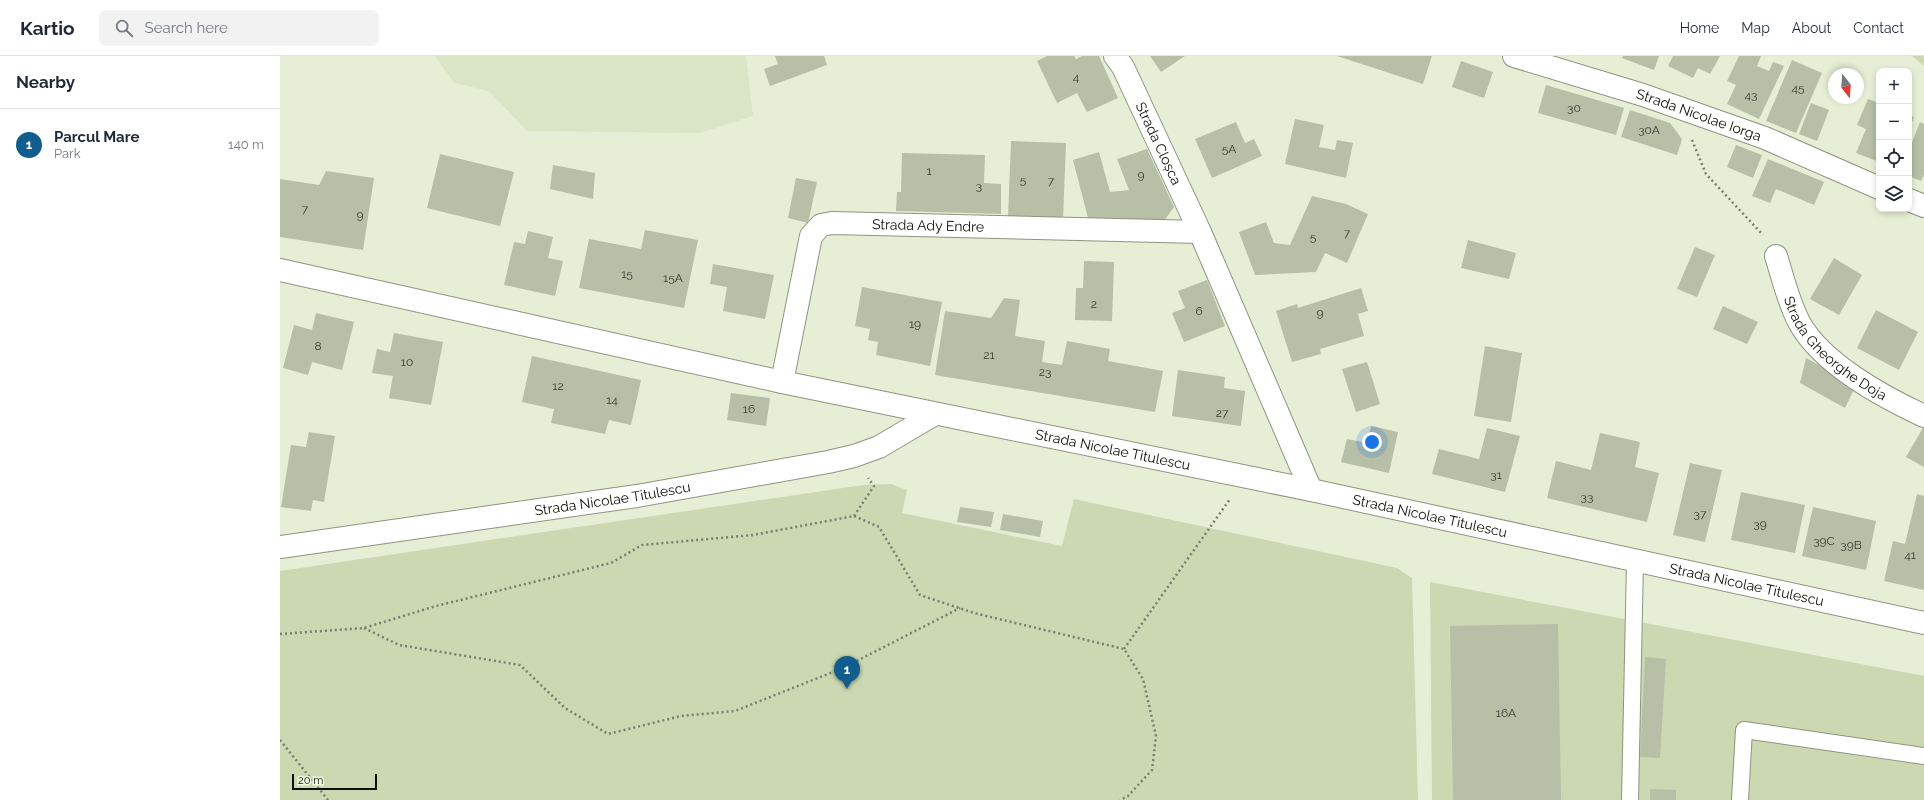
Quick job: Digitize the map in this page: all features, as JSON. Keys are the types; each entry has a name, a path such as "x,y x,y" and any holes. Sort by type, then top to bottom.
{"street":[{"name":"Strada Cloșca","path":"1115,56 1123,67 1200,232 1311,490"},
{"name":"Strada Nicolae Iorga","path":"1514,56 1644,95 1765,138 1876,187"},
{"path":"1912,201 1924,206"},
{"name":"Strada Ady Endre","path":"782,382 811,236 821,226 840,223 1200,232"},
{"name":"Strada Gheorghe Doja","path":"1776,256 1788,299 1799,323 1815,343 1840,368 1900,405 1924,416"},
{"name":"Strada Nicolae Titulescu","path":"280,270 782,382 1311,490 1635,562 1924,623"},
{"name":"Strada Nicolae Titulescu","path":"280,547 637,496 854,456 879,447 935,414"}],"lane":[{"path":"1630,800 1635,562"},
{"path":"1740,800 1744,730 1924,756"}],"path":[{"path":"1679,108 1706,174 1759,230 1776,256"},
{"path":"854,456 874,486 854,516"},
{"path":"1124,649 1246,477"},
{"path":"280,634 364,628 436,606 611,564 642,545 753,535 854,516 879,527 920,595 960,608 1124,649 1142,679 1156,736 1152,770 1128,796 1120,800"},
{"path":"364,628 400,645 520,665 565,708 608,734 681,716 735,711 843,668 960,608"},
{"path":"280,740 328,800"}],"shaded area":[{"path":"435,56 746,56 753,116 700,133 527,131 489,91 454,83"},
{"path":"1912,56 1924,56 1924,66"},
{"path":"891,484 907,490 902,513 1062,546 1074,499 1397,568 1412,578 1418,800 280,800 280,571 863,485"},
{"path":"1430,582 1924,676 1924,800 1432,800"}],"building":[{"path":"775,56 824,56 827,65 770,86 764,69 778,64"},
{"path":"1047,56 1074,56 1076,59 1082,56 1099,56 1118,98 1087,112 1077,93 1057,103 1037,61"},
{"path":"1150,56 1185,56 1161,72"},
{"path":"1337,56 1432,56 1423,84"},
{"path":"1623,56 1659,56 1654,70 1622,58"},
{"path":"1673,56 1720,56 1710,74 1698,68 1693,78 1668,66"},
{"path":"1739,56 1761,56 1757,66 1769,71 1773,62 1784,66 1759,119 1727,104 1736,85 1727,81"},
{"path":"1792,60 1822,73 1796,133 1766,121"},
{"path":"1461,61 1493,72 1484,98 1452,87"},
{"path":"1546,85 1624,108 1616,135 1538,113"},
{"path":"1868,99 1876,102 1876,161 1856,153 1866,129 1857,125"},
{"path":"1811,103 1829,110 1817,141 1799,134"},
{"path":"1630,110 1670,123 1682,139 1677,155 1621,137"},
{"path":"1295,119 1324,125 1319,147 1335,150 1337,140 1353,143 1346,178 1285,164"},
{"path":"1236,122 1245,143 1254,139 1262,156 1212,178 1195,139"},
{"path":"1920,122 1924,124 1924,175 1921,181 1912,177 1912,142"},
{"path":"1011,141 1066,143 1063,220 1008,218"},
{"path":"1736,145 1762,155 1753,178 1727,167"},
{"path":"1147,149 1174,207 1164,221 1088,218 1073,160 1099,152 1110,192 1129,190 1117,159"},
{"path":"902,153 985,155 984,183 1001,184 1001,214 896,211 897,192 901,192"},
{"path":"440,154 514,172 500,226 427,208"},
{"path":"1768,159 1824,182 1814,205 1776,189 1770,203 1752,196"},
{"path":"553,165 595,173 593,199 550,189"},
{"path":"326,171 374,178 363,250 280,237 280,179 319,185"},
{"path":"796,178 817,182 808,223 788,218"},
{"path":"1312,196 1346,204 1368,214 1347,263 1325,253 1316,272 1255,275 1239,232 1266,222 1274,243 1290,245"},
{"path":"645,230 698,240 684,308 579,288 589,239 641,249"},
{"path":"528,231 553,237 548,258 563,261 555,296 504,285 514,242 525,244"},
{"path":"1468,240 1516,253 1509,279 1461,268"},
{"path":"1695,247 1715,255 1697,297 1677,289"},
{"path":"1834,258 1862,275 1839,315 1810,299"},
{"path":"1084,261 1114,262 1112,321 1075,320 1076,288 1083,288"},
{"path":"713,264 774,275 765,319 723,311 727,287 710,284"},
{"path":"1207,280 1225,326 1184,342 1172,313 1185,308 1178,291"},
{"path":"862,287 942,302 930,366 876,355 878,342 868,340 870,329 855,326"},
{"path":"1361,288 1368,311 1358,314 1364,336 1320,349 1321,354 1292,362 1276,311 1297,304 1298,308"},
{"path":"1004,298 1020,300 1015,336 1045,341 1042,362 1062,365 1067,341 1110,349 1108,361 1163,371 1155,412 935,375 945,311 991,318"},
{"path":"1723,306 1758,322 1747,344 1713,329"},
{"path":"1876,310 1918,332 1899,370 1857,348"},
{"path":"316,313 354,322 342,370 312,362 308,375 283,368 294,325 312,330"},
{"path":"394,333 443,342 431,405 389,398 393,376 372,373 377,349 390,352"},
{"path":"1485,346 1522,353 1511,422 1474,416"},
{"path":"532,356 641,380 631,425 609,420 605,434 551,423 554,409 522,402"},
{"path":"1806,358 1856,385 1845,408 1800,383"},
{"path":"1367,362 1380,404 1356,412 1342,369"},
{"path":"1178,370 1225,377 1224,388 1245,391 1241,426 1172,416"},
{"path":"731,393 770,398 766,426 727,420"},
{"path":"1371,426 1398,432 1389,473 1341,462 1347,439 1367,443"},
{"path":"1924,426 1924,467 1906,457"},
{"path":"1487,428 1520,436 1505,492 1432,474 1439,449 1479,459"},
{"path":"309,432 335,436 324,502 313,500 311,511 281,507 291,445 306,447"},
{"path":"1600,433 1640,442 1635,467 1659,473 1647,522 1547,498 1556,461 1591,470"},
{"path":"1690,463 1722,470 1705,542 1673,535"},
{"path":"1741,492 1805,505 1795,553 1731,540"},
{"path":"1917,494 1924,496 1924,590 1884,581 1893,541 1905,544"},
{"path":"960,507 994,512 991,527 957,522"},
{"path":"1813,507 1876,521 1866,570 1802,556"},
{"path":"1003,514 1043,521 1040,537 1000,530"},
{"path":"1558,624 1561,800 1453,800 1450,626"},
{"path":"1645,657 1666,659 1660,758 1640,757"},
{"path":"1650,789 1676,790 1676,800 1650,800"}],"place":[{"name":"Parcul Mare","path":"847,689"}]}
